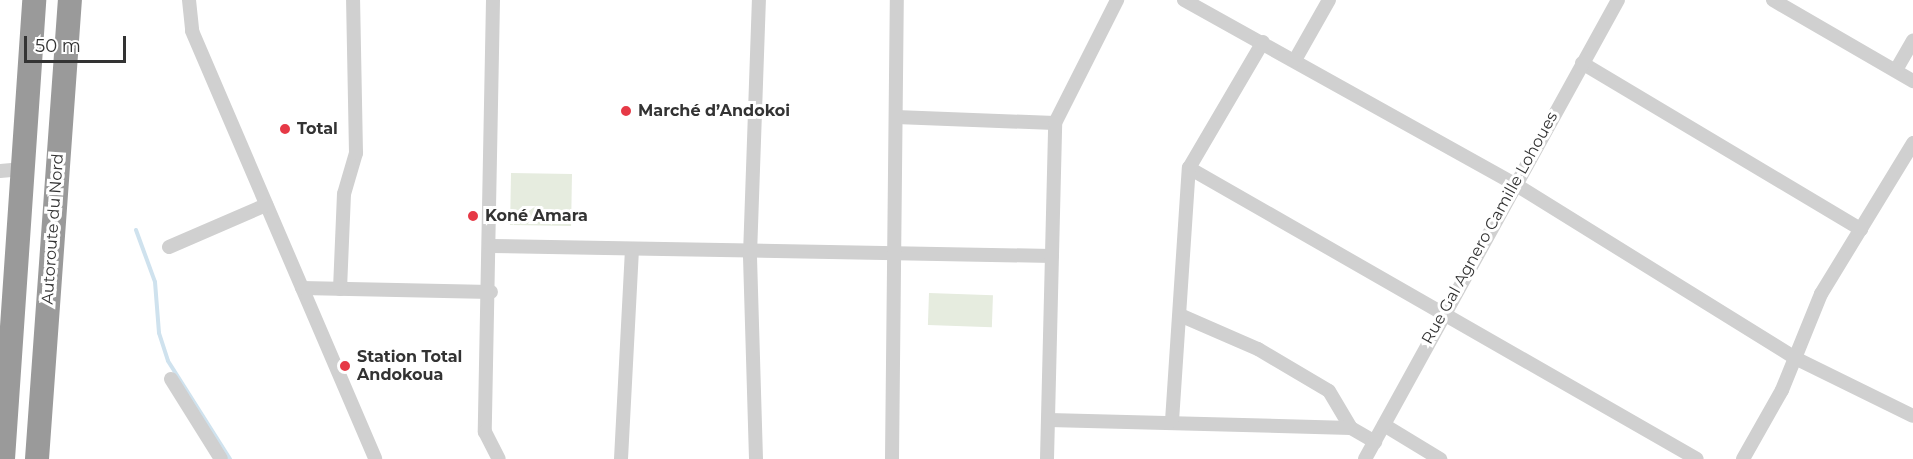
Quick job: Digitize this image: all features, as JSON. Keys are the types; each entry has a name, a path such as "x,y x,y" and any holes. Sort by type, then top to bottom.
{"highway":[{"name":"Autoroute du Nord","path":"3,459 11,170 34,0"},
{"name":"Autoroute du Nord","path":"37,459 70,0"}],"street":[{"path":"189,0 192,31 375,459"},
{"path":"340,289 344,194 356,153 352,0"},
{"path":"493,0 491,292 485,432 499,459"},
{"path":"756,459 750,255 759,0"},
{"path":"892,459 892,253 897,0"},
{"path":"1047,458 1055,123 1117,0"},
{"path":"1184,0 1513,183 1795,358 1912,413"},
{"path":"1295,60 1329,0"},
{"name":"Rue Gal Agnero Camille Lohoues","path":"1365,459 1442,311 1618,0"},
{"path":"1773,0 1913,81"},
{"path":"1896,70 1913,41"},
{"path":"1172,422 1182,316 1189,168 1263,42"},
{"path":"1582,63 1861,229"},
{"path":"896,117 1055,123"},
{"path":"1743,459 1795,358 1821,294 1913,143"},
{"path":"1189,168 1697,459"},
{"path":"169,247 266,205"},
{"path":"491,246 632,249 750,255 892,253 1052,256"},
{"path":"621,459 632,249"},
{"path":"302,288 491,292"},
{"path":"1182,316 1258,349 1329,391 1351,428"},
{"path":"171,379 221,459"},
{"path":"1049,420 1351,428 1375,441"},
{"path":"1384,425 1440,459"}],"shaded area":[{"path":"511,173 572,174 571,226 510,225"},
{"path":"929,293 993,295 992,327 928,325"}],"waterway":[{"path":"136,230 155,282 159,333 168,361 230,459"}],"place":[{"name":"Marché d’Andokoi","path":"626,111"},
{"name":"Total","path":"285,129"},
{"name":"Koné Amara","path":"473,216"},
{"name":"Station Total Andokoua","path":"345,366"}]}
